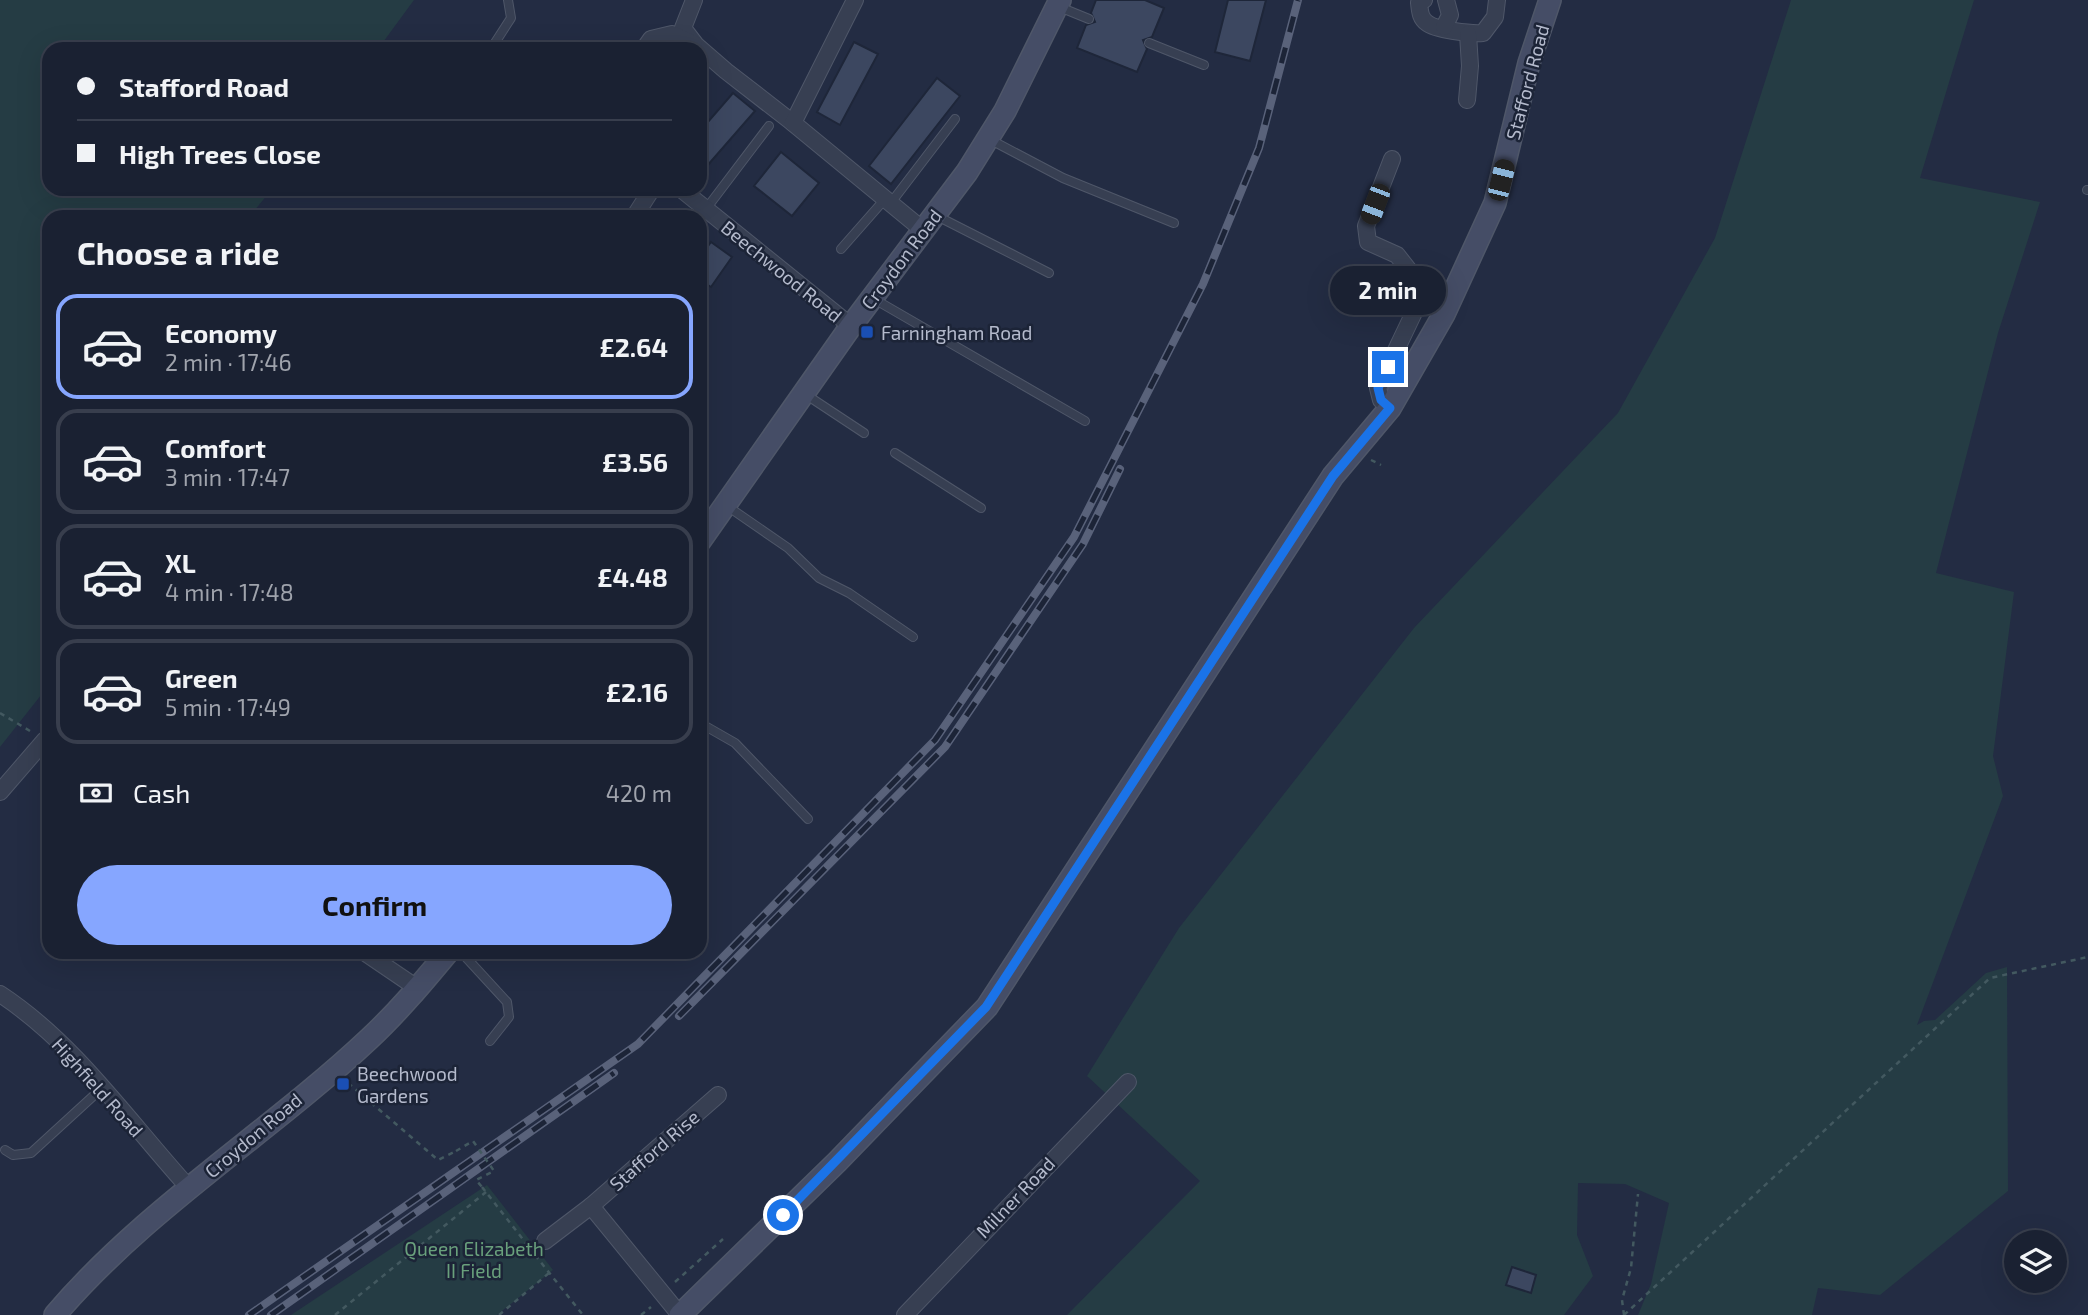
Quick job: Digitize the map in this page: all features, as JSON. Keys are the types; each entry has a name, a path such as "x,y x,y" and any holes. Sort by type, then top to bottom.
{"street":[{"path":"694,0 683,28 694,42"},
{"path":"793,122 855,0"},
{"path":"1424,0 1419,3 1420,16 1429,26 1468,34 1483,33 1494,17 1497,0"},
{"path":"1444,27 1450,15 1446,0"},
{"name":"Stafford Road","path":"687,1308 837,1162 986,1007 1333,476 1390,408 1444,314 1495,203 1529,63 1550,0"},
{"name":"Croydon Road","path":"707,531 803,392 988,138 1059,3"},
{"path":"649,42 651,39 672,34 689,42"},
{"path":"1466,100 1471,65 1468,34"},
{"path":"707,54 888,201 928,222"},
{"path":"1390,408 1381,400 1378,388 1418,304 1415,278 1397,255 1368,242 1366,226 1392,159"},
{"name":"Beechwood Road","path":"690,196 851,326"},
{"path":"0,792 42,746"},
{"path":"386,959 417,988"},
{"name":"Croydon Road","path":"55,1315 73,1294 189,1188 370,1038 441,959"},
{"name":"Highfield Road","path":"0,994 26,1012 76,1057 189,1188"},
{"name":"Milner Road","path":"905,1315 1128,1082"},
{"name":"Stafford Rise","path":"545,1241 591,1206 718,1095"},
{"name":"Stafford Rise","path":"591,1206 687,1308"}],"lane":[{"path":"496,42 511,18 508,0"},
{"path":"1059,3 1089,19"},
{"path":"1149,43 1204,65"},
{"path":"841,250 888,201 955,119"},
{"path":"706,209 769,126"},
{"path":"988,138 1063,178 1174,223"},
{"path":"928,222 1049,273"},
{"path":"871,298 1085,421"},
{"path":"803,392 864,433"},
{"path":"895,453 981,508"},
{"path":"725,504 788,548 819,578 849,593 913,637"},
{"path":"707,727 735,743 808,819"},
{"path":"467,959 507,1002 509,1017 490,1041"},
{"path":"5,1150 13,1154 31,1153 102,1088"}],"path":[{"path":"0,713 42,738"},
{"path":"1624,1315 1990,978 2088,957"},
{"path":"332,1070 438,1160 473,1141 494,1171 476,1180 486,1192 335,1315"},
{"path":"1624,1315 1622,1300 1631,1268 1638,1194"},
{"path":"687,1308 675,1282 723,1238"},
{"path":"499,1315 549,1273"}],"green space":[{"path":"0,0 414,0 383,42 42,42 42,196 266,196 255,210 42,210 42,694 0,747"},
{"path":"1791,0 1974,0 1920,178 2040,202 1998,333 1936,573 2014,592 1993,756 2003,796 1917,1025 1935,1020 1986,973 2007,967 2008,1191 1880,1295 1818,1288 1812,1315 1638,1315 1651,1284 1669,1203 1625,1184 1578,1183 1577,1235 1593,1276 1564,1315 1067,1315 1200,1181 1087,1076 1179,928 1414,628 1618,413 1715,238"},
{"name":"Queen Elizabeth II Field","path":"487,1185 553,1270 497,1315 291,1315"}],"building":[{"path":"1096,0 1145,0 1164,8 1152,37 1143,40 1147,49 1137,72 1077,48 1086,25 1095,22 1091,13"},
{"path":"1228,0 1266,0 1250,61 1215,52"},
{"path":"854,42 878,54 840,125 817,112"},
{"path":"937,78 960,96 891,184 869,166"},
{"path":"733,93 755,111 707,166 707,123"},
{"path":"781,152 819,183 792,216 754,186"},
{"path":"711,242 732,257 711,287 707,284 707,247"},
{"path":"1512,1267 1536,1275 1531,1293 1506,1285"}],"railway":[{"path":"249,1315 638,1044 935,740 1074,537 1203,284 1259,148 1298,0"},
{"path":"679,1016 945,747 1083,544 1120,469"},
{"path":"271,1315 614,1073"}],"place":[{"name":"Farningham Road","path":"867,332"},
{"name":"Beechwood Gardens","path":"343,1084"}],"route":[{"path":"783,1215 986,1007 1333,476 1390,408 1381,400 1378,388 1388,367"}]}
